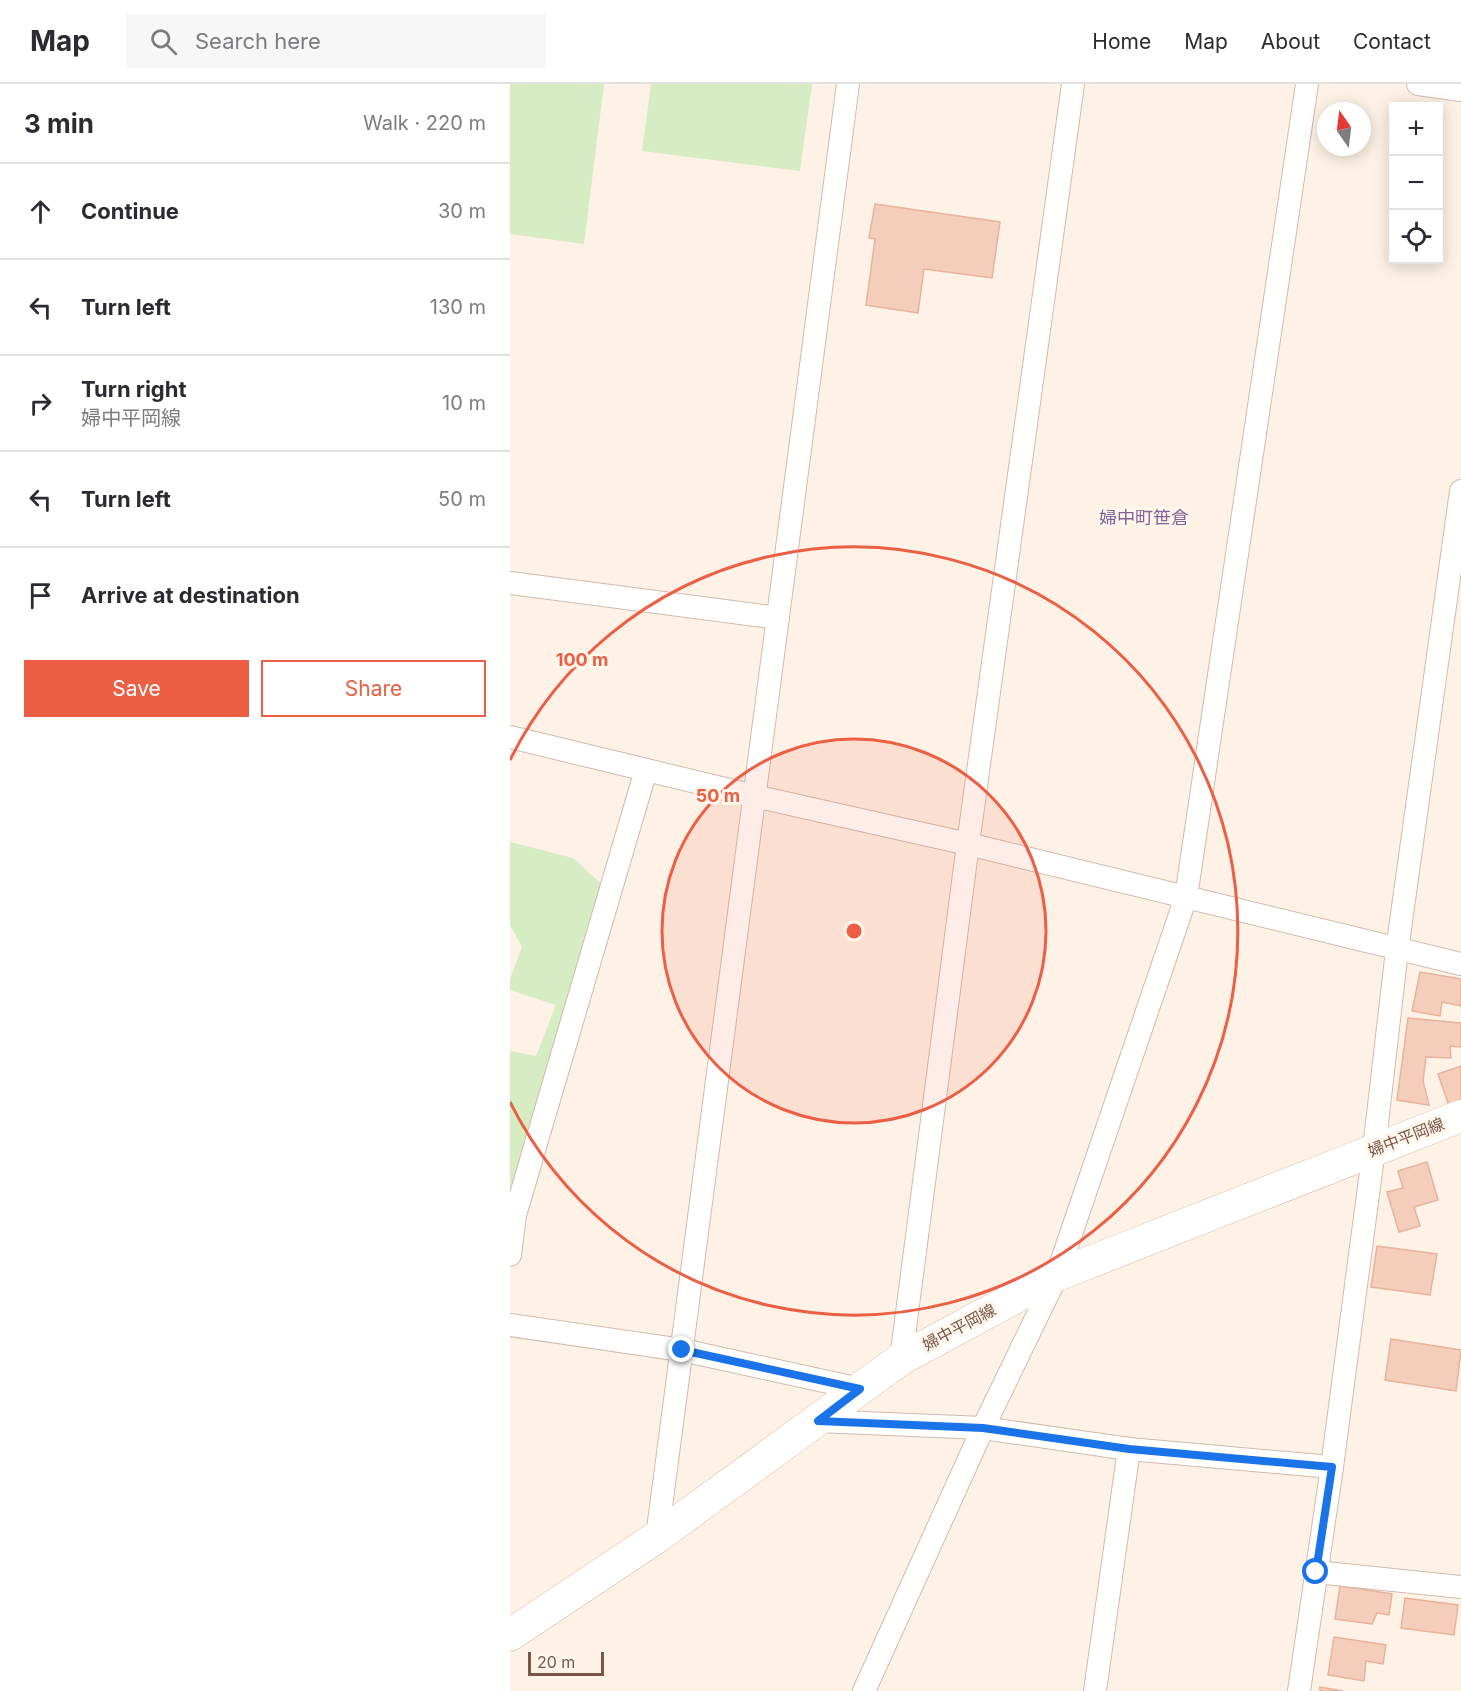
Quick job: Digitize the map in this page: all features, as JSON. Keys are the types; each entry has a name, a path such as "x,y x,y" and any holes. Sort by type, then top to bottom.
{"main road":[{"name":"婦中平岡線","path":"510,1635 657,1537 901,1359 1057,1275 1461,1116"}],"street":[{"path":"657,1537 849,84"},
{"path":"901,1359 968,844 1073,84"},
{"path":"864,1691 983,1428 1057,1275 1186,897 1307,84"},
{"path":"1418,84 1461,90"},
{"path":"1299,1691 1332,1467 1374,1149 1397,950 1461,490"},
{"path":"510,583 778,618"},
{"path":"510,737 754,796 968,844 1461,964"},
{"path":"510,1255 515,1215 646,770"},
{"path":"510,1325 682,1350 860,1389"},
{"path":"818,1421 983,1428 1129,1449 1332,1467"},
{"path":"1095,1691 1129,1449"},
{"path":"1316,1572 1461,1587"}],"green space":[{"path":"510,84 604,84 584,244 510,234"},
{"path":"651,84 812,84 800,171 642,151"},
{"path":"510,842 573,858 608,890 516,1258 510,1265 510,1051 536,1056 556,1005 510,990 510,979 522,947 510,925"}],"building":[{"path":"875,204 1000,222 992,278 924,269 918,313 866,305 875,239 869,238"},
{"path":"1420,972 1461,979 1461,1006 1442,1002 1440,1016 1412,1011"},
{"path":"1408,1018 1461,1023 1461,1047 1450,1046 1451,1058 1426,1057 1423,1081 1429,1105 1397,1100"},
{"path":"1461,1066 1461,1102 1449,1106 1438,1074"},
{"path":"1427,1162 1438,1200 1414,1207 1420,1226 1399,1232 1387,1192 1403,1188 1398,1171"},
{"path":"1377,1246 1437,1254 1430,1295 1371,1287"},
{"path":"1391,1339 1461,1350 1456,1391 1385,1380"},
{"path":"1340,1586 1392,1594 1389,1615 1377,1613 1372,1624 1335,1619"},
{"path":"1405,1598 1458,1605 1454,1635 1401,1628"},
{"path":"1334,1637 1386,1645 1383,1664 1366,1661 1364,1681 1328,1675"},
{"path":"1320,1687 1343,1691 1320,1691"}],"district":[{"name":"婦中町笹倉","path":"1144,517"}],"route":[{"path":"682,1350 860,1389 818,1421 983,1428 1129,1449 1332,1467 1316,1572"}]}
